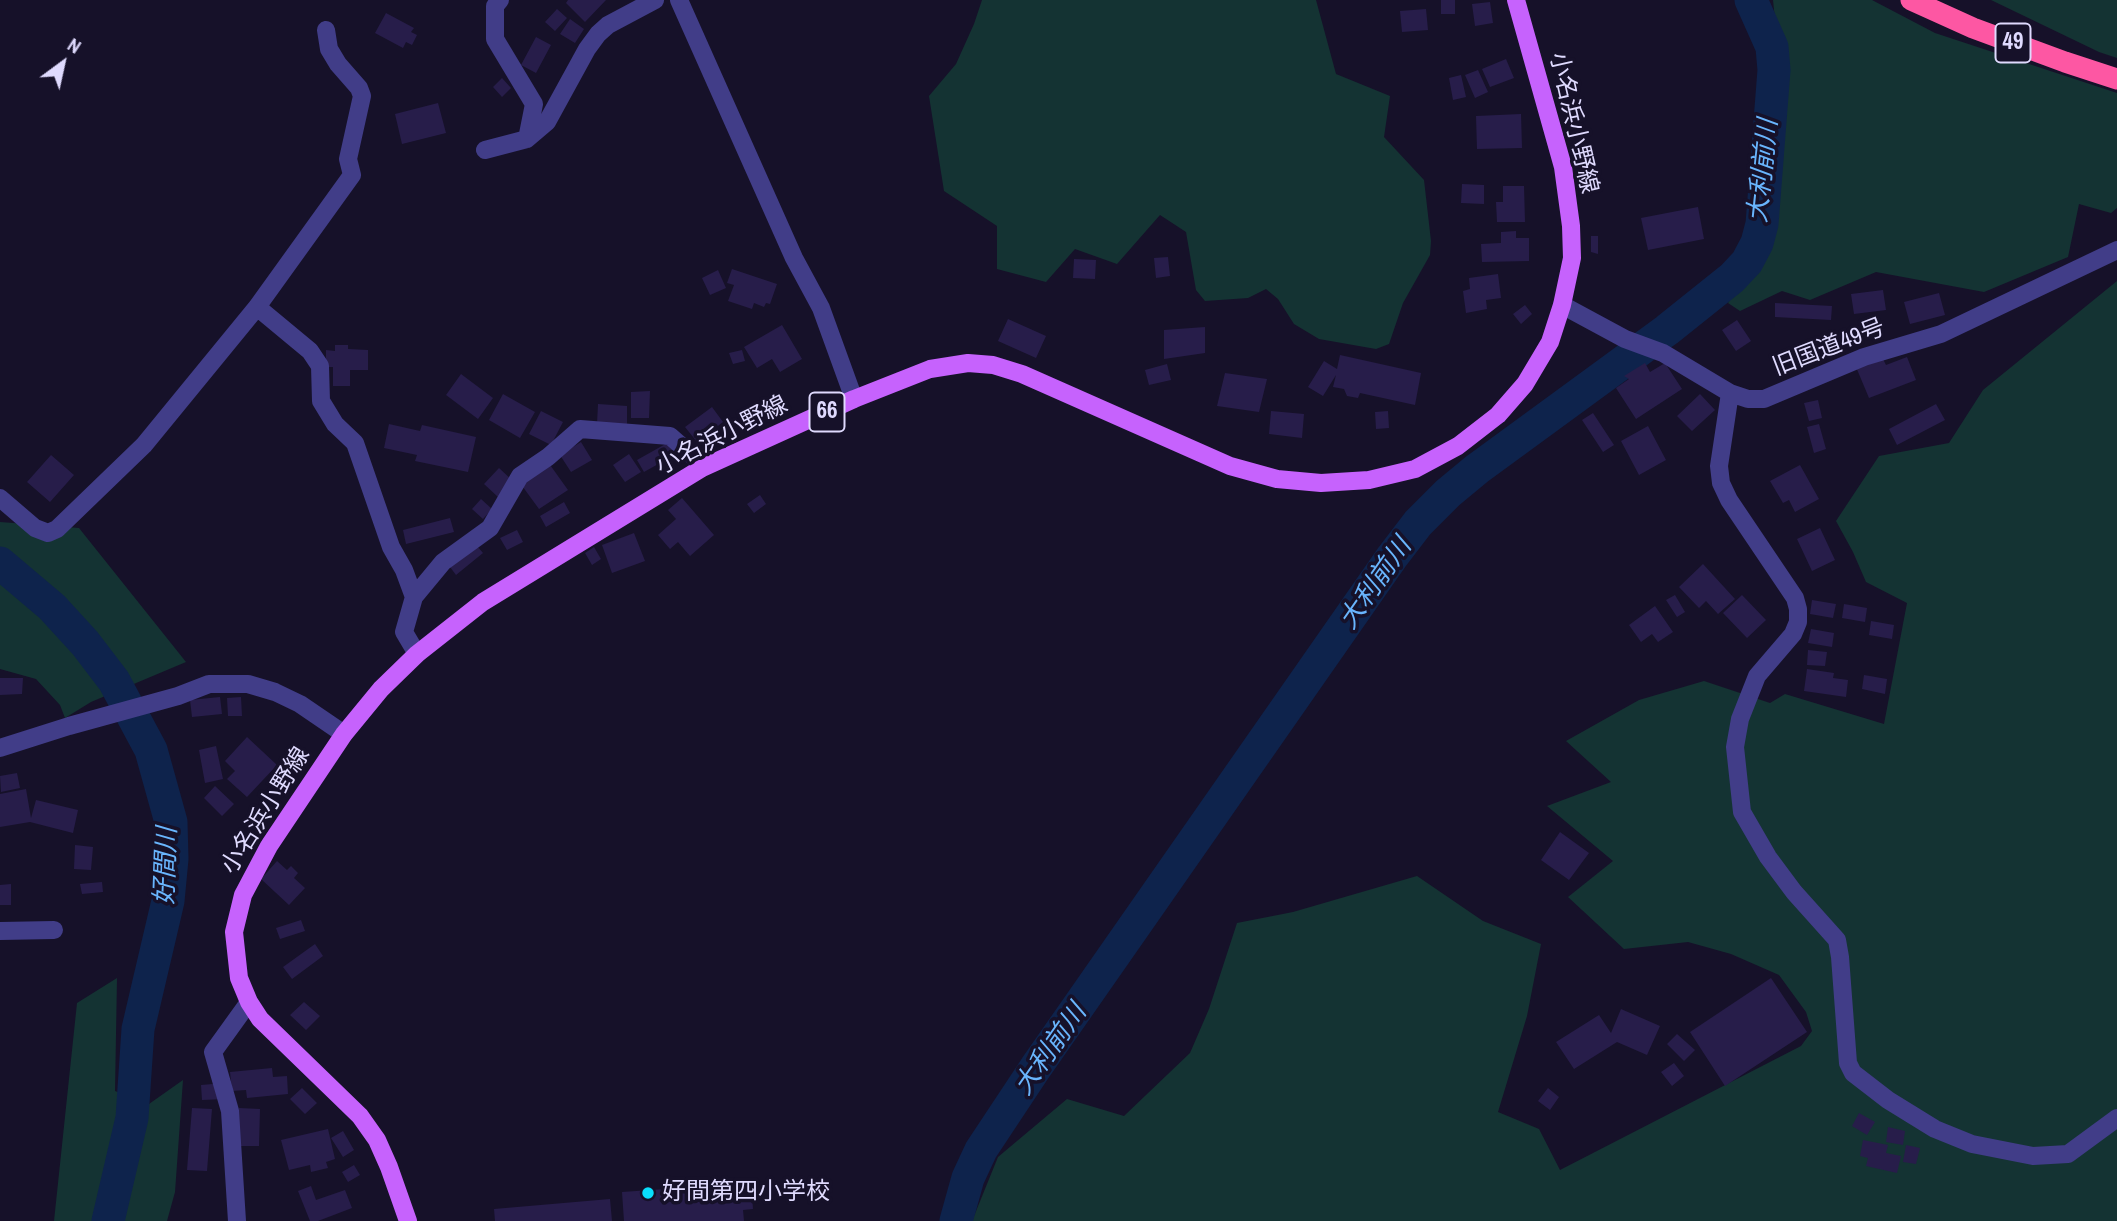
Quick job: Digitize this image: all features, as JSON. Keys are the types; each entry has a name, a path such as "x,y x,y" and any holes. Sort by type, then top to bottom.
{"highway":[{"name":"49","path":"1911,0 1973,28 2117,79"}],"main road":[{"name":"小名浜小野線","path":"408,1221 377,1140 360,1116 260,1019 249,1002 239,978 234,932 243,895 270,846 344,734 381,689 417,654 484,602 702,468 854,399 930,369 968,363 993,365 1022,374 1230,466 1288,480 1321,483 1369,480 1415,468 1458,446 1498,415 1525,384 1550,342 1562,305 1572,258 1571,226 1563,167 1516,0"}],"street":[{"path":"500,0 495,6 495,39 534,104 527,139"},
{"path":"485,150 527,139 547,122 598,34 655,0"},
{"path":"679,0 794,258 821,308 854,399"},
{"path":"0,498 35,528 48,533 57,529 145,445 257,307 352,175 348,159 362,96 359,88 329,49 326,30"},
{"name":"旧国道49号","path":"1562,305 1625,339 1655,350 1730,393 1748,399 1764,400 1864,357 1941,334 2117,250"},
{"path":"257,307 310,351 320,366 321,401 335,424 355,443 391,547 404,570 414,597"},
{"path":"1730,393 1719,466 1721,483 1729,500 1796,598 1798,609 1798,622 1793,634 1757,676 1740,719 1735,747 1742,811 1768,857 1794,892 1837,940 1848,1063 1853,1073 1888,1100 1935,1129 1972,1144 2033,1156 2068,1154 2117,1118"},
{"path":"417,654 404,632 414,597 443,562 490,528 520,476 548,457 580,429 670,436 694,457 702,468"},
{"path":"0,748 178,696 209,684 248,684 275,692 300,704 344,734"},
{"path":"0,931 54,930"},
{"path":"237,1221 230,1111 213,1052 249,1002"}],"green space":[{"path":"982,0 1316,0 1336,74 1390,96 1384,137 1424,180 1431,241 1430,255 1403,303 1389,344 1376,349 1319,339 1294,324 1278,299 1266,289 1248,298 1205,301 1196,290 1186,232 1160,215 1117,264 1075,249 1046,282 997,269 997,226 944,191 929,96 956,64"},
{"path":"1773,0 1872,0 1935,33 2117,93 2117,208 2111,213 2079,204 2068,257 1984,292 1876,272 1810,300 1782,291 1740,311 1728,303 1751,266 1775,196 1782,88"},
{"path":"1991,0 2117,0 2117,58 2099,52"},
{"path":"2117,281 2117,1221 972,1221 998,1157 1067,1099 1124,1116 1190,1053 1209,1009 1237,923 1293,912 1417,876 1483,921 1541,944 1527,1016 1498,1112 1539,1129 1560,1170 1801,1046 1812,1031 1806,1012 1779,975 1731,954 1688,942 1624,949 1568,897 1613,861 1547,806 1611,782 1566,741 1639,700 1704,681 1770,703 1785,694 1884,724 1907,603 1866,582 1836,521 1879,456 1949,443 1983,390"},
{"path":"0,522 79,528 186,662 91,702 65,718 60,705 36,679 0,669"},
{"path":"117,978 115,1091 149,1104 183,1080 175,1192 167,1221 54,1221 77,1003"}],"building":[{"path":"568,0 606,0 585,22 566,3"},
{"path":"1441,0 1455,0 1455,14 1441,14"},
{"path":"1490,2 1493,23 1475,26 1472,4"},
{"path":"557,9 567,18 555,31 545,22"},
{"path":"1426,9 1428,30 1402,32 1400,11"},
{"path":"386,13 414,28 411,32 417,35 412,45 406,42 403,48 375,33"},
{"path":"570,19 584,29 575,43 560,34"},
{"path":"536,37 551,45 536,73 521,65"},
{"path":"1506,59 1514,78 1490,87 1482,69"},
{"path":"1478,70 1488,92 1475,98 1465,75"},
{"path":"1461,75 1466,97 1453,100 1449,78"},
{"path":"502,78 511,88 502,97 493,87"},
{"path":"438,103 446,133 402,144 395,114"},
{"path":"1521,114 1522,148 1477,149 1476,116"},
{"path":"1462,184 1484,185 1484,204 1461,203"},
{"path":"1503,186 1524,186 1525,222 1497,222 1496,202 1503,202"},
{"path":"1698,207 1704,239 1648,250 1641,218"},
{"path":"1516,231 1516,238 1529,238 1529,261 1482,262 1481,244 1501,243 1501,232"},
{"path":"1591,236 1598,236 1598,254 1591,252"},
{"path":"1168,257 1170,276 1156,278 1154,258"},
{"path":"1074,259 1096,260 1095,279 1073,278"},
{"path":"732,269 777,284 770,304 766,303 764,307 754,303 752,309 728,301 734,285 727,283"},
{"path":"718,270 726,288 710,295 702,278"},
{"path":"1498,274 1501,298 1486,300 1487,309 1466,313 1463,291 1470,289 1469,278"},
{"path":"1883,290 1886,310 1854,314 1851,294"},
{"path":"1939,293 1945,315 1910,324 1904,302"},
{"path":"1775,303 1832,306 1831,320 1775,317"},
{"path":"1525,305 1532,314 1521,324 1513,314"},
{"path":"1008,319 1046,336 1036,358 998,341"},
{"path":"1737,320 1751,341 1736,351 1722,330"},
{"path":"782,325 802,359 780,372 772,359 757,368 744,347"},
{"path":"1205,327 1205,353 1164,359 1164,330"},
{"path":"335,345 368,350 368,370 350,370 350,386 333,386 333,367 326,367 326,350 335,351"},
{"path":"742,350 745,361 733,364 729,353"},
{"path":"1340,355 1421,373 1415,405 1360,393 1358,398 1347,396 1344,389 1333,387 1336,375 1323,396 1308,387 1324,361 1337,369"},
{"path":"1882,357 1886,365 1907,357 1916,380 1869,398 1856,367"},
{"path":"1645,363 1650,372 1665,363 1682,389 1636,419 1616,388 1629,379 1624,376"},
{"path":"1167,364 1171,380 1149,385 1145,370"},
{"path":"1225,373 1267,379 1259,412 1217,406"},
{"path":"461,374 493,398 478,419 446,395"},
{"path":"650,391 649,418 631,418 631,392"},
{"path":"503,394 535,412 520,438 489,420"},
{"path":"1700,394 1715,410 1692,431 1677,416"},
{"path":"1818,400 1822,418 1809,421 1804,403"},
{"path":"598,404 627,406 627,425 597,424"},
{"path":"1936,404 1945,420 1897,445 1889,429"},
{"path":"712,407 723,422 697,442 685,427"},
{"path":"541,411 563,422 551,445 529,434"},
{"path":"1271,411 1304,414 1302,438 1269,434"},
{"path":"1388,411 1389,428 1376,429 1375,412"},
{"path":"1593,413 1614,445 1603,452 1582,420"},
{"path":"389,424 420,431 422,425 476,437 468,472 415,461 417,455 384,448"},
{"path":"1819,424 1826,449 1814,453 1807,427"},
{"path":"1648,426 1666,460 1639,475 1621,441"},
{"path":"581,442 592,460 571,472 560,455"},
{"path":"669,442 676,454 644,472 637,460"},
{"path":"629,454 641,472 625,482 613,465"},
{"path":"51,455 74,475 50,502 27,482"},
{"path":"548,462 568,490 539,509 520,483"},
{"path":"1800,465 1819,499 1795,512 1789,500 1783,503 1770,481"},
{"path":"499,468 513,481 498,497 484,484"},
{"path":"760,495 766,504 754,513 747,504"},
{"path":"682,498 714,535 690,556 678,542 670,549 658,535 676,519 668,510"},
{"path":"481,499 492,509 483,519 472,509"},
{"path":"564,502 570,513 546,527 540,516"},
{"path":"450,518 454,532 406,544 403,530"},
{"path":"1820,528 1835,560 1812,571 1797,539"},
{"path":"517,530 523,542 507,550 500,538"},
{"path":"634,533 645,561 612,573 602,545"},
{"path":"477,546 483,553 456,575 450,567"},
{"path":"594,547 601,559 592,565 585,553"},
{"path":"1703,564 1735,599 1718,614 1706,601 1699,608 1679,587"},
{"path":"1675,595 1685,612 1677,617 1666,600"},
{"path":"1742,595 1766,620 1747,638 1723,613"},
{"path":"1812,600 1836,604 1833,618 1810,614"},
{"path":"1844,604 1867,608 1865,622 1842,618"},
{"path":"1655,606 1673,632 1658,642 1652,634 1641,642 1629,625"},
{"path":"1871,621 1894,625 1892,639 1869,635"},
{"path":"1811,629 1834,633 1832,647 1808,643"},
{"path":"1808,650 1827,652 1825,666 1807,665"},
{"path":"1807,669 1834,673 1833,678 1848,680 1846,697 1804,691"},
{"path":"1864,675 1887,679 1885,694 1862,689"},
{"path":"0,678 23,678 22,694 0,695"},
{"path":"220,697 222,714 192,717 190,700"},
{"path":"241,697 242,716 228,716 227,698"},
{"path":"247,737 277,765 247,797 227,779 235,771 225,761"},
{"path":"216,746 223,779 205,783 199,750"},
{"path":"17,773 20,788 1,792 0,776"},
{"path":"215,786 234,804 222,816 204,798"},
{"path":"26,789 31,818 36,800 78,810 73,833 30,822 0,827 0,794"},
{"path":"1560,832 1589,853 1569,880 1541,860"},
{"path":"75,845 93,847 91,870 74,869"},
{"path":"277,861 287,870 291,866 298,873 294,878 305,888 289,905 261,879"},
{"path":"102,882 103,892 82,894 80,884"},
{"path":"11,884 11,905 0,905 0,885"},
{"path":"301,920 305,931 280,939 276,928"},
{"path":"315,944 323,956 292,979 283,967"},
{"path":"1771,978 1807,1032 1725,1086 1690,1032"},
{"path":"304,1002 320,1016 306,1030 290,1015"},
{"path":"1621,1009 1660,1026 1647,1055 1617,1042 1574,1069 1556,1042 1599,1015 1611,1033"},
{"path":"1677,1034 1695,1050 1684,1061 1667,1044"},
{"path":"1674,1063 1684,1076 1672,1086 1661,1072"},
{"path":"272,1068 273,1077 287,1076 288,1094 247,1098 246,1090 232,1091 230,1072"},
{"path":"224,1083 225,1099 202,1100 201,1085"},
{"path":"302,1088 317,1103 305,1114 290,1099"},
{"path":"1548,1088 1559,1097 1550,1110 1538,1101"},
{"path":"192,1108 212,1109 207,1171 187,1170"},
{"path":"239,1108 260,1109 259,1146 238,1146"},
{"path":"1859,1113 1875,1122 1867,1135 1852,1126"},
{"path":"1888,1127 1905,1131 1903,1145 1886,1142"},
{"path":"328,1129 335,1159 326,1162 328,1168 311,1172 310,1165 289,1170 281,1140"},
{"path":"343,1131 354,1150 343,1157 331,1138"},
{"path":"1863,1140 1888,1145 1886,1153 1901,1156 1897,1173 1866,1166 1868,1158 1860,1156"},
{"path":"1906,1145 1920,1148 1916,1164 1903,1162"},
{"path":"354,1165 360,1175 348,1182 342,1172"},
{"path":"751,1183 753,1209 743,1210 744,1221 624,1221 622,1192"},
{"path":"311,1186 316,1200 345,1190 352,1208 318,1221 310,1221 298,1191"},
{"path":"610,1199 612,1221 495,1221 494,1209"}],"waterway":[{"name":"大利前川","path":"956,1221 968,1178 981,1150 1036,1067 1418,523 1477,469 1667,330 1732,278 1747,262 1757,243 1762,224 1774,70 1772,47 1751,0"},
{"name":"好間川","path":"0,563 52,607 85,643 114,681 151,750 171,822 172,859 168,901 138,1029 132,1118 108,1221"}],"place":[{"name":"好間第四小学校","path":"648,1193"}]}
